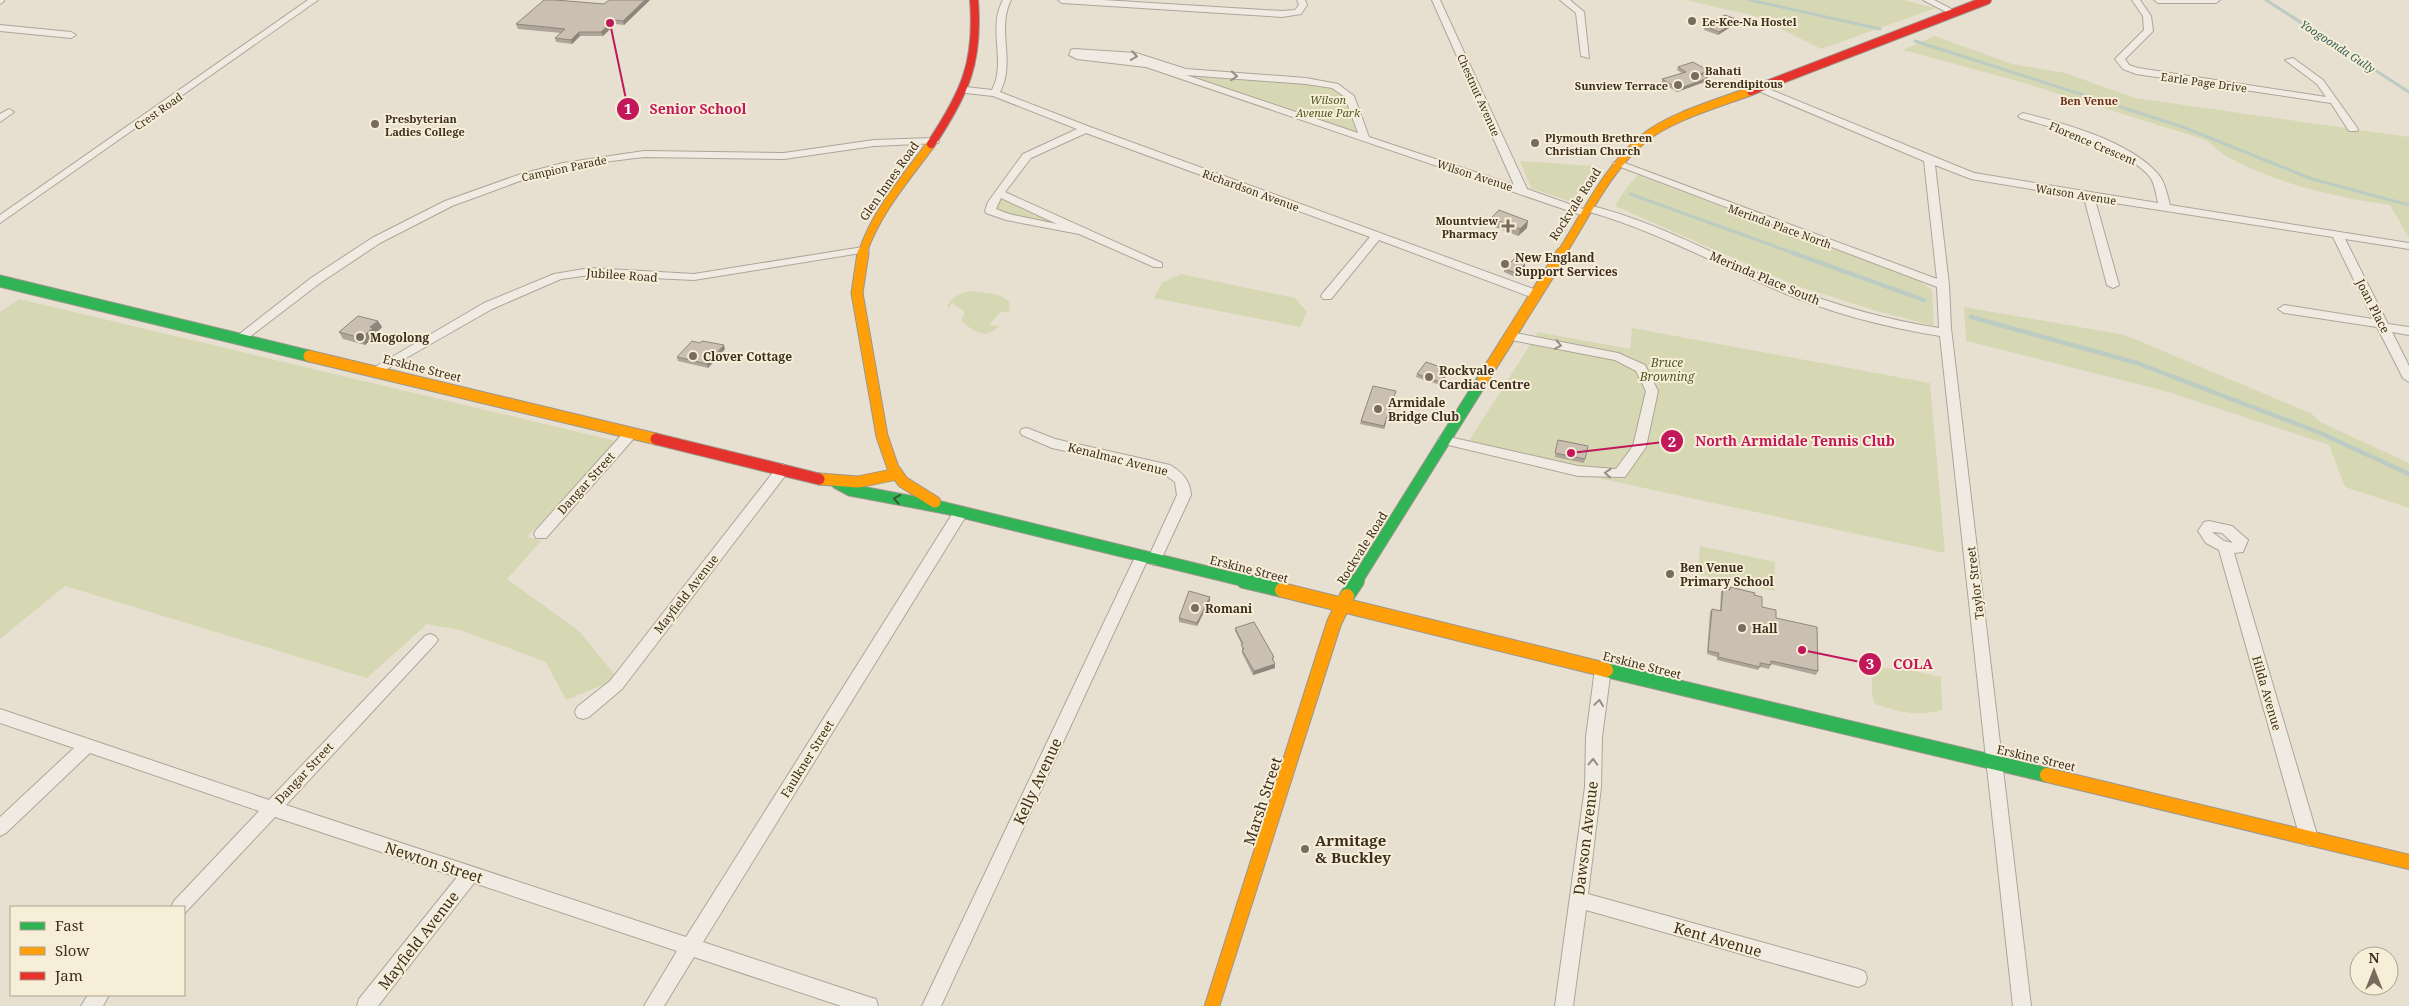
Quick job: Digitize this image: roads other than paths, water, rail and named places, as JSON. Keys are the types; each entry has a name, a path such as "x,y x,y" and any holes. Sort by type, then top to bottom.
{"street":[{"name":"Crest Road","path":"0,220 314,0"},
{"name":"Glen Innes Road","path":"900,478 882,436 857,293 857,278 862,250 868,235 884,209 950,120 966,90 978,41 977,13 974,0"},
{"path":"995,93 1000,85 1002,69 1000,25 1007,0"},
{"path":"1062,0 1151,3 1282,14 1298,12 1303,5 1301,0"},
{"name":"Chestnut Avenue","path":"1436,0 1522,191"},
{"path":"1564,0 1580,12 1586,56"},
{"path":"1927,0 1956,13"},
{"name":"Rockvale Road","path":"1343,606 1350,591 1587,211 1618,164 1644,138 1678,119 1987,0"},
{"name":"Earle Page Drive","path":"2136,0 2147,16 2149,31 2120,59 2126,67 2136,72 2334,101"},
{"path":"2158,0 2216,0"},
{"path":"0,28 72,35"},
{"name":"Wilson Avenue","path":"1112,56 1150,63 1365,139 1587,211"},
{"path":"2290,60 2320,82 2352,129"},
{"name":"Wilson Avenue","path":"1182,74 1306,81 1335,86 1350,96 1365,139"},
{"name":"Watson Avenue","path":"1759,88 1971,176 2409,246"},
{"name":"Richardson Avenue","path":"966,90 995,93 1086,129 1535,294"},
{"path":"0,119 9,112"},
{"name":"Florence Crescent","path":"2023,116 2109,147 2139,161 2156,176 2165,208"},
{"path":"1077,230 997,215 990,211 991,206 1027,156 1036,150 1086,129"},
{"name":"Campion Parade","path":"239,339 340,263 401,226 466,195 533,174 578,163 646,154 787,155 872,143 934,141"},
{"name":"Taylor Street","path":"1929,159 1943,285 1946,333 2022,1006"},
{"name":"Merinda Place North","path":"1618,164 1943,285"},
{"path":"1000,194 1158,265"},
{"path":"2089,196 2113,285"},
{"name":"Merinda Place South","path":"1587,211 1627,218 1813,300 1873,317 1946,333"},
{"name":"Joan Place","path":"2337,234 2409,378"},
{"path":"1327,296 1376,236"},
{"name":"Jubilee Road","path":"374,371 452,326 526,288 560,275 583,271 660,278 694,277 862,250"},
{"name":"Erskine Street","path":"0,281 837,482 871,482 900,478"},
{"path":"2284,309 2409,331"},
{"path":"1445,440 1578,472 1620,474 1639,447 1652,391 1641,368 1618,357 1510,336"},
{"name":"Kenalmac Avenue","path":"1027,432 1052,443 1165,468 1178,475 1184,484 1184,495 1148,558"},
{"name":"Dangar Street","path":"541,534 631,433"},
{"name":"Mayfield Avenue","path":"583,712 600,701 616,685 782,469"},
{"path":"869,494 900,478 945,508"},
{"name":"Erskine Street","path":"837,482 850,490 945,508 1603,669 2409,862"},
{"name":"Faulkner Street","path":"653,1006 961,512"},
{"name":"Hilda Avenue","path":"2225,548 2309,838"},
{"name":"Kelly Avenue","path":"931,1006 1148,558"},
{"name":"Marsh Street","path":"1212,1006 1334,623 1343,606"},
{"name":"Dangar Street","path":"181,906 430,640"},
{"name":"Dawson Avenue","path":"1564,1006 1593,787 1594,737 1603,669"},
{"name":"Newton Street","path":"0,716 869,1006"},
{"path":"0,828 88,746"},
{"name":"Mayfield Avenue","path":"366,1006 470,874"},
{"name":"Kent Avenue","path":"1578,900 1858,978"},
{"path":"90,1006 99,996"}],"waterway":[{"path":"1750,0 1880,29"},
{"name":"Yoogoonda Gully","path":"2266,0 2409,92"},
{"path":"1915,41 2183,127 2312,179 2409,205"},
{"path":"1630,194 1796,254"},
{"path":"1793,253 1924,300"},
{"path":"1971,317 2137,363 2318,432 2409,474"}],"place":[{"name":"Ee-Kee-Na Hostel","path":"1692,21"},
{"name":"Senior School","path":"610,23"},
{"name":"Bahati Serendipitous","path":"1695,76"},
{"name":"Sunview Terrace","path":"1678,85"},
{"name":"Presbyterian Ladies College","path":"375,124"},
{"name":"Plymouth Brethren Christian Church","path":"1535,143"},
{"name":"Mountview Pharmacy","path":"1508,226"},
{"name":"New England Support Services","path":"1505,264"},
{"name":"Mogolong","path":"360,337"},
{"name":"Clover Cottage","path":"693,356"},
{"name":"Rockvale Cardiac Centre","path":"1429,377"},
{"name":"Armidale Bridge Club","path":"1378,409"},
{"name":"North Armidale Tennis Club","path":"1571,453"},
{"name":"Ben Venue Primary School","path":"1670,574"},
{"name":"Romani","path":"1195,608"},
{"name":"Hall","path":"1742,628"},
{"name":"COLA","path":"1802,650"},
{"name":"Armitage & Buckley","path":"1305,849"}],"district":[{"name":"Ben Venue","path":"2089,100"}],"park label":[{"name":"Wilson Avenue Park","path":"1328,105"},
{"name":"Bruce Browning","path":"1667,369"}]}
